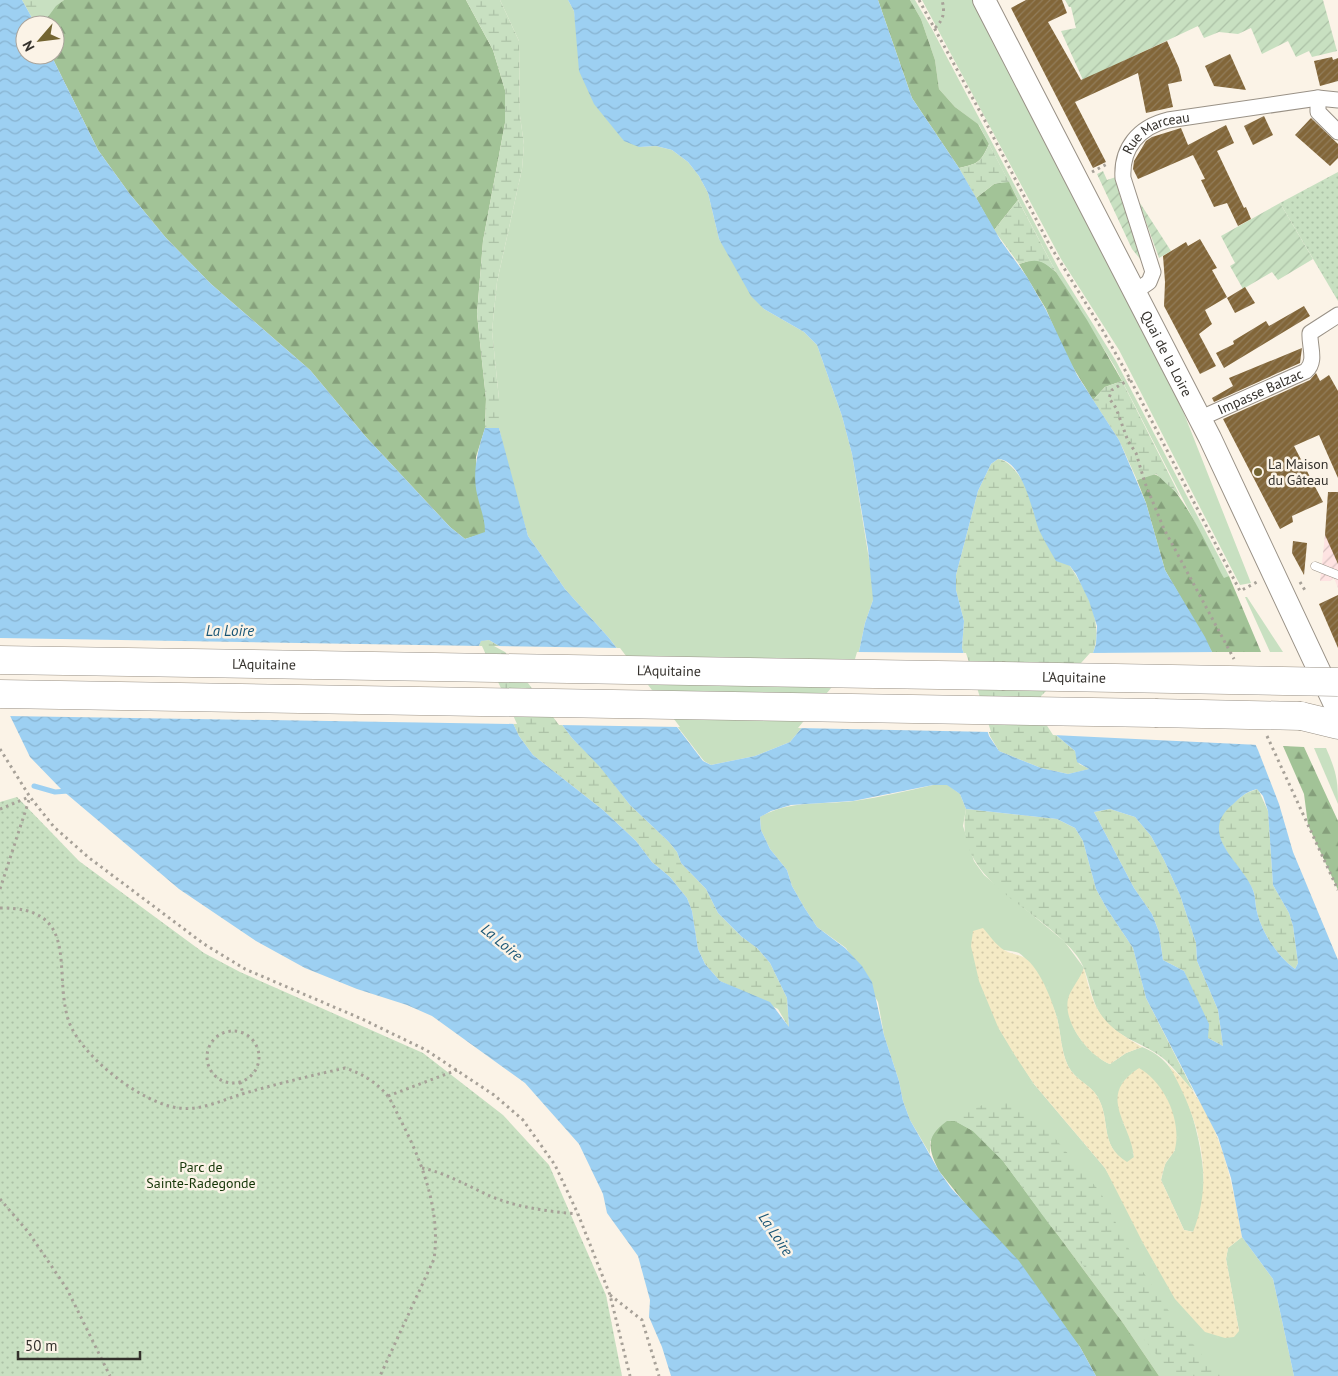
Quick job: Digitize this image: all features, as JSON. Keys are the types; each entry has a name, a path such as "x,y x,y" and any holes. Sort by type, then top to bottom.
{"highway":[{"name":"L'Aquitaine","path":"0,660 1338,682"},
{"path":"0,694 1338,716"},
{"path":"1301,716 1338,725"}],"main road":[{"name":"Quai de la Loire","path":"984,0 1201,418 1338,711"}],"street":[{"name":"Rue Marceau","path":"1136,291 1149,282 1153,272 1124,178 1124,162 1135,137 1160,122 1318,98 1338,100"},
{"path":"1318,98 1318,112 1338,132"},
{"name":"Impasse Balzac","path":"1201,418 1306,371 1311,366 1312,360 1310,333 1338,315"}],"lane":[{"path":"1315,566 1338,575"}],"path":[{"path":"919,0 1049,244 1103,330 1240,591"},
{"path":"935,28 942,20 944,11 942,0"},
{"path":"1078,181 1107,164 1117,161 1124,162"},
{"path":"1130,380 1112,390 1109,398 1116,408 1128,441 1136,453 1148,492 1164,529 1218,626 1237,666"},
{"path":"1267,734 1338,890"},
{"path":"0,749 30,797 54,827 88,857 204,944 269,980 406,1039 494,1094 523,1120 555,1165 578,1214 610,1295 630,1376"},
{"path":"0,810 30,797"},
{"path":"0,889 30,797"},
{"path":"0,908 21,909 36,914 49,923 62,954 65,1001 71,1029 93,1058 110,1072 151,1098 180,1108 208,1105 345,1068 365,1077 388,1096 408,1134 422,1168 436,1223 434,1260 380,1376"},
{"path":"227,1032 245,1034 252,1039 259,1055 254,1072 240,1082 223,1082 216,1077 207,1064 206,1055 213,1040 227,1032"},
{"path":"388,1096 457,1070"},
{"path":"240,1082 243,1094"},
{"path":"422,1168 493,1197 533,1210 578,1214"},
{"path":"0,1199 30,1233 62,1281 89,1330 110,1376"},
{"path":"610,1295 642,1320 659,1376"}],"shaded area":[{"path":"1338,523 1338,588 1334,578 1330,581 1320,581 1325,535"}],"green space":[{"path":"22,0 38,0 38,15 30,15"},
{"path":"38,0 64,0 50,15 38,15"},
{"path":"64,0 466,0 493,50 505,90 505,123 483,241 477,314 486,399 485,428 476,457 477,492 485,517 485,533 465,539 450,527 366,437 310,370 211,284 166,238 129,193 98,150 56,65 65,65 65,15 49,15 56,6"},
{"path":"466,0 500,0 519,41 520,116 524,145 522,169 497,282 492,331 499,399 499,428 485,428 486,399 477,314 483,241 505,123 505,90 493,50"},
{"path":"500,0 568,0 574,11 578,39 639,147 656,146 672,150 688,162 699,176 708,193 719,239 764,309 804,332 817,345 842,416 852,454 873,584 873,600 865,623 857,661 790,742 755,756 711,765 704,761 609,638 565,589 528,536 499,428 499,399 492,331 497,282 522,169 524,145 520,116 519,41"},
{"path":"878,0 910,0 921,19 935,60 939,89 955,107 978,124 989,144 984,155 975,163 959,168 912,98"},
{"path":"910,0 915,0 932,29 1060,271 1116,361 1229,576 1224,579 1115,367 1056,272 979,125 955,107 939,89 935,60 921,19"},
{"path":"922,0 975,0 1183,411 1251,583 1240,585 1119,350 1061,259"},
{"path":"1065,0 1323,0 1337,51 1312,57 1309,51 1296,57 1288,41 1262,54 1251,28 1238,34 1219,32 1204,38 1198,26 1083,80 1061,31 1076,28 1071,7 1069,7"},
{"path":"989,144 1009,182 994,184 976,198 959,168 978,161 984,155"},
{"path":"1103,171 1107,180 1116,177 1120,196 1145,265 1132,249 1097,174"},
{"path":"1338,172 1338,301 1280,203"},
{"path":"1009,182 1018,200 994,230 976,198 994,184"},
{"path":"1018,200 1056,272 1039,261 1019,264 994,230"},
{"path":"1140,203 1171,251 1159,258 1141,208"},
{"path":"1280,203 1313,259 1278,280 1272,272 1243,289 1230,266 1235,263 1221,236"},
{"path":"1035,259 1045,263 1056,272 1087,320 1122,381 1105,387 1093,400 1066,356 1046,309 1019,264"},
{"path":"1122,381 1180,496 1156,474 1137,480 1119,440 1093,400 1105,387"},
{"path":"998,459 1003,460 1013,468 1022,480 1031,498 1033,511 1037,519 1077,576 1085,591 1096,622 1096,638 1093,653 1056,735 1075,751 1079,764 1090,769 1068,774 1041,768 999,751 990,736 962,648 964,621 956,590 956,575 978,491 991,464"},
{"path":"1153,474 1163,479 1173,489 1193,519 1224,578 1229,576 1261,652 1212,652 1165,570 1146,503 1137,480"},
{"path":"1245,597 1247,597 1283,652 1270,652"},
{"path":"489,640 506,650 572,738 600,766 630,805 669,842 677,852 681,863 706,889 718,913 742,937 757,948 770,963 787,998 789,1028 778,1009 720,981 705,964 698,949 692,911 687,898 670,877 652,862 636,841 603,810 533,755 519,736 478,648 481,641"},
{"path":"1283,746 1304,747 1338,821 1338,890 1308,825 1304,794"},
{"path":"1314,748 1326,748 1336,775 1338,804"},
{"path":"933,785 948,785 960,794 966,809 963,826 974,861 984,875 1064,941 1084,968 1080,981 1069,997 1073,1025 1083,1042 1099,1058 1110,1064 1126,1053 1142,1047 1162,1059 1176,1077 1192,1113 1204,1176 1202,1211 1194,1232 1184,1230 1161,1180 1165,1164 1175,1150 1123,1122 1132,1141 1134,1158 1127,1163 1118,1156 1109,1140 1104,1114 1097,1096 1074,1075 1068,1066 1062,1048 1057,1018 1042,983 1030,965 1017,952 1004,950 998,1027 1034,1084 1105,1168 1120,1194 1239,1331 1226,1259 1228,1248 1242,1237 1273,1279 1294,1376 1159,1376 1123,1323 1003,1161 930,1141 930,1154 910,1120 903,1101 899,1081 884,1035 878,1002 846,948 817,927 804,907 792,886 787,870 770,849 761,830 760,817 782,808 806,804 854,801"},
{"path":"1258,789 1268,811 1273,885 1289,913 1293,926 1298,963 1295,969 1277,951 1267,936 1259,920 1253,890 1220,839 1218,828 1221,817 1242,796"},
{"name":"Parc de Sainte-Radegonde","path":"17,797 79,861 204,953 240,972 423,1053 503,1115 549,1165 606,1295 622,1376 0,1376 0,802"},
{"path":"966,809 1057,819 1075,828 1083,841 1096,889 1133,948 1146,998 1194,1092 1160,1055 1124,1036 1108,1024 1097,1008 1082,964 1077,956 1061,939 1002,892 985,875 972,856 965,834"},
{"path":"1110,809 1135,817 1151,836 1164,860 1180,895 1196,943 1197,961 1218,1010 1223,1046 1208,1038 1184,971 1163,960 1159,932 1152,914 1134,888 1094,812"},
{"path":"1013,1102 1038,1118 1101,1193 1132,1255 1182,1331 1223,1376 1174,1376 1049,1224 1003,1161 973,1131 955,1121 947,1121 987,1103"},
{"path":"947,1121 955,1121 973,1131 1003,1161 1123,1323 1159,1376 1096,1376 1080,1347 939,1171 931,1149 931,1143 935,1132"}],"sand":[{"path":"983,928 1001,948 1026,959 1041,978 1055,1011 1068,1066 1074,1075 1097,1096 1104,1114 1112,1147 1127,1162 1134,1157 1119,1110 1117,1099 1120,1089 1126,1078 1139,1068 1156,1082 1163,1092 1173,1114 1176,1138 1175,1149 1166,1163 1161,1180 1184,1230 1193,1232 1200,1210 1203,1189 1203,1167 1200,1146 1188,1104 1168,1064 1185,1081 1204,1109 1226,1162 1242,1237 1228,1248 1226,1259 1239,1331 1234,1337 1225,1338 1205,1332 1175,1299 1143,1243 1105,1168 1034,1084 1014,1054 998,1027 979,981 971,946 973,931"},
{"path":"1084,968 1096,1007 1102,1016 1117,1031 1142,1047 1126,1053 1110,1064 1094,1054 1086,1046 1079,1037 1070,1018 1068,999"}],"water":[{"name":"La Loire","path":"0,0 22,0 30,15 15,15 15,65 56,65 98,150 129,193 166,238 211,284 310,370 366,437 450,527 465,539 485,532 476,486 476,461 485,428 499,428 528,536 565,589 609,638 703,761 711,765 755,756 790,742 857,661 865,623 873,600 868,549 852,454 842,416 817,345 804,332 764,309 751,296 719,239 708,193 699,176 688,162 672,150 656,146 639,147 624,141 594,104 579,71 574,11 568,0 878,0 912,98 959,168 1001,241 1027,277 1046,310 1077,375 1119,440 1146,503 1165,570 1205,637 1258,750 1279,804 1293,852 1338,960 1338,1376 1294,1376 1273,1279 1242,1237 1231,1178 1218,1137 1146,998 1133,948 1096,889 1083,841 1075,828 1057,819 966,809 960,794 947,785 933,785 853,801 791,805 771,811 760,817 761,830 770,849 787,870 792,886 817,927 845,948 862,966 872,982 884,1035 899,1081 903,1101 910,1120 939,1171 951,1188 1019,1261 1080,1347 1096,1376 671,1376 662,1347 649,1317 650,1300 638,1256 607,1213 603,1194 579,1144 525,1083 432,1016 305,968 256,941 179,889 62,790 30,757 0,695","holes":["998,459 1007,462 1020,477 1030,499 1039,530 1056,561 1070,566 1076,574 1089,601 1097,626 1096,644 1093,653 1056,735 1075,751 1077,762 1089,769 1068,774 1041,768 999,751 989,736 962,648 964,621 956,590 956,575 978,491 991,464","489,640 506,650 572,738 600,767 630,805 669,842 677,852 681,863 706,889 718,913 742,937 757,948 770,963 787,998 789,1027 770,1002 720,981 705,964 698,949 692,911 687,898 670,877 652,862 636,841 603,810 533,755 519,736 478,648 481,641","1257,789 1263,796 1268,811 1273,885 1289,913 1293,926 1298,963 1295,969 1277,951 1267,936 1259,920 1253,890 1220,838 1219,827 1222,816 1246,793","1110,809 1135,817 1151,836 1164,860 1180,895 1196,943 1197,961 1218,1010 1223,1046 1208,1038 1209,1024 1184,971 1163,960 1159,932 1152,914 1134,888 1094,812"]}],"pier":[{"path":"0,638 482,646 517,724 7,716 0,701"},
{"path":"494,646 620,648 680,727 559,725 505,652"},
{"path":"857,652 966,653 991,732 798,728 855,659"},
{"path":"1215,652 1259,745 1053,735 1044,721 1041,696 1054,683 1072,673 1090,653"}],"building":[{"path":"1026,0 1062,0 1067,13 1048,22 1081,80 1167,41 1179,68 1182,81 1168,84 1173,107 1146,113 1138,73 1075,102 1106,162 1093,168 1011,8"},
{"path":"1230,54 1246,90 1214,86 1205,66"},
{"path":"1332,57 1333,60 1338,58 1338,81 1320,86 1314,61"},
{"path":"1264,116 1273,135 1253,145 1244,126"},
{"path":"1311,118 1338,144 1338,158 1330,166 1295,135"},
{"path":"1226,125 1234,143 1217,151 1251,219 1238,226 1227,203 1214,207 1201,180 1205,179 1188,145"},
{"path":"1181,128 1193,155 1138,179 1133,169 1134,161 1146,141 1152,137"},
{"path":"1200,239 1217,268 1212,270 1227,297 1205,310 1212,324 1199,334 1216,366 1200,374 1164,306 1163,256 1186,242 1188,246"},
{"path":"1245,287 1255,303 1235,313 1227,298"},
{"path":"1304,306 1310,316 1224,368 1216,353 1234,344 1233,341 1266,321 1269,326"},
{"path":"1302,348 1300,363 1214,402 1212,398 1233,386 1229,378"},
{"path":"1316,373 1320,381 1329,375 1338,391 1338,478 1319,435 1294,446 1323,502 1292,516 1293,522 1280,529 1223,419 1310,380"},
{"path":"1328,492 1338,492 1338,564 1325,535"},
{"path":"1293,541 1307,543 1304,575 1292,553"},
{"path":"1338,595 1338,648 1319,604"}],"waterway":[{"path":"34,786 55,792 68,791"}],"place":[{"name":"La Maison du Gâteau","path":"1258,472"}]}
